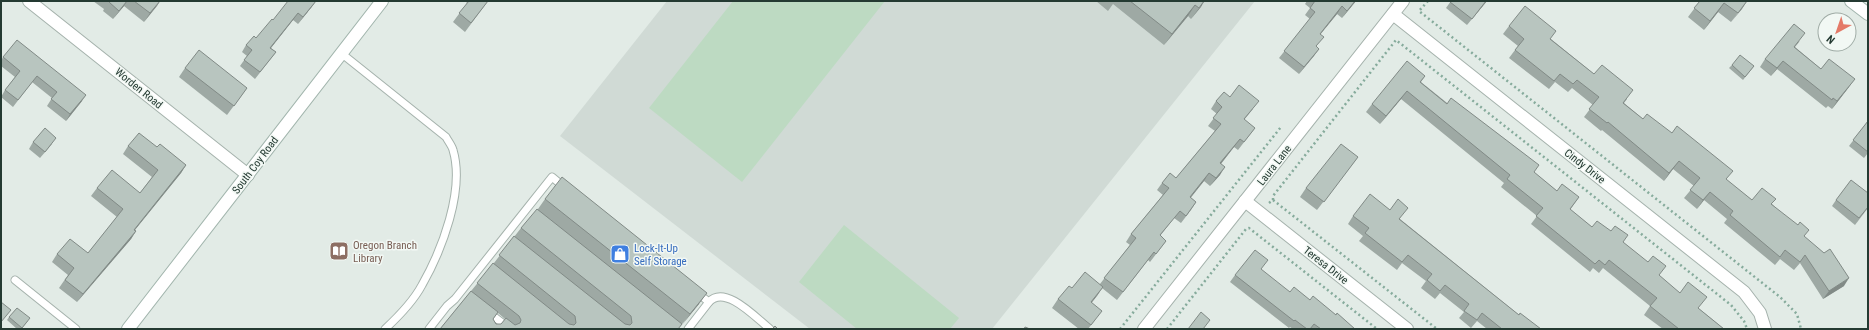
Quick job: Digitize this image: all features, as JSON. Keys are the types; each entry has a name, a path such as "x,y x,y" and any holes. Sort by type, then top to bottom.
{"street":[{"name":"Worden Road","path":"29,1 248,175"},
{"name":"South Coy Road","path":"128,329 382,1"},
{"name":"Laura Lane","path":"1144,329 1403,1"},
{"path":"1851,1 1868,14"},
{"name":"Cindy Drive","path":"1393,14 1744,292 1760,313 1765,329"},
{"name":"Teresa Drive","path":"1245,201 1407,329"}],"lane":[{"path":"341,53 446,137 453,149 456,166 455,192 445,233 434,261 422,286 402,313 385,329"},
{"path":"429,329 462,291 487,266 505,236 530,210 552,177 570,192"},
{"path":"505,236 511,241"},
{"path":"15,280 76,329"},
{"path":"691,287 709,302"},
{"path":"462,291 468,296"},
{"path":"688,329 709,302 714,297 721,295 738,303 766,328"},
{"path":"480,306 510,329"},
{"path":"492,329 499,320"}],"path":[{"path":"1428,1 1420,11 1780,297 1797,314 1801,329"},
{"path":"1167,329 1246,229 1250,228 1266,204 1273,200 1273,196 1396,40 1731,305 1744,321 1747,329"},
{"path":"1120,329 1281,127"},
{"path":"1273,200 1437,329"},
{"path":"1250,228 1377,329"}],"shaded area":[{"path":"667,1 1255,1 992,329 810,329 560,136"}],"green space":[{"path":"733,1 885,1 742,182 649,108"},
{"path":"844,225 959,318 950,329 857,329 799,282"}],"building":[{"path":"127,1 119,11 109,2"},
{"path":"134,1 160,1 150,13"},
{"path":"288,1 316,1 303,17 298,13 270,48 276,52 260,72 244,60 252,50 246,45 254,36 256,38"},
{"path":"469,1 488,1 471,23 459,13"},
{"path":"1130,1 1204,1 1199,8 1195,5 1172,34"},
{"path":"1315,1 1355,1 1347,11 1342,6 1320,34 1324,37 1316,46 1319,49 1304,67 1284,51 1315,12 1310,8"},
{"path":"1486,1 1472,19 1450,2"},
{"path":"1700,1 1747,1 1738,13 1724,3 1710,21 1694,8"},
{"path":"1525,6 1556,31 1550,39 1594,74 1602,65 1633,90 1623,103 1643,119 1647,114 1672,133 1677,126 1733,171 1726,179 1752,200 1762,188 1776,199 1771,204 1798,225 1800,222 1809,230 1804,236 1824,253 1830,249 1849,278 1829,291 1805,255 1800,262 1785,250 1780,257 1730,215 1733,211 1710,192 1703,200 1690,190 1700,178 1679,161 1669,173 1608,122 1607,123 1589,109 1599,97 1577,80 1573,84 1560,74 1554,81 1515,50 1524,39 1509,26"},
{"path":"1794,24 1805,33 1794,47 1821,69 1829,59 1855,79 1837,101 1833,98 1832,100 1783,61 1777,68 1765,59"},
{"path":"17,40 86,95 70,114 51,99 57,92 37,76 18,100 5,90 20,71 3,57"},
{"path":"199,50 247,88 234,106 185,68"},
{"path":"1740,55 1754,66 1745,77 1732,65"},
{"path":"1407,61 1425,76 1420,82 1447,104 1451,98 1539,165 1534,172 1557,191 1562,184 1579,197 1570,209 1592,227 1597,221 1611,231 1615,226 1628,235 1623,242 1648,262 1653,256 1666,266 1659,275 1680,293 1688,282 1707,297 1698,308 1724,329 1679,329 1650,306 1657,298 1609,260 1605,265 1599,260 1595,264 1536,216 1543,208 1507,179 1510,175 1407,91 1386,116 1372,104"},
{"path":"1239,85 1259,101 1244,119 1255,128 1244,142 1240,139 1220,163 1225,167 1216,178 1209,173 1190,197 1196,202 1186,216 1180,211 1160,235 1166,241 1156,254 1154,252 1123,292 1104,278 1136,238 1131,234 1169,188 1162,183 1170,173 1176,178 1221,124 1213,118 1222,107 1216,101 1224,92 1230,97"},
{"path":"1868,121 1868,152 1853,140"},
{"path":"45,128 56,138 45,152 33,142"},
{"path":"139,133 157,147 160,144 186,165 134,230 136,231 83,294 65,280 74,268 57,254 70,239 88,253 123,209 97,188 112,170 140,193 158,170 128,146"},
{"path":"1341,144 1358,157 1324,202 1306,188"},
{"path":"562,177 707,293 690,314 545,199"},
{"path":"1851,180 1868,193 1868,207 1859,218 1836,200"},
{"path":"1370,194 1390,210 1398,199 1408,208 1399,219 1519,315 1520,313 1541,329 1502,329 1482,313 1477,320 1464,311 1469,304 1445,285 1440,291 1427,280 1432,274 1408,255 1402,262 1365,233 1369,228 1353,216"},
{"path":"537,209 682,324 678,329 440,329 471,291 498,312 493,319 496,324 501,324 506,318 515,325 520,323 521,320 519,316 477,283 493,263 569,324 574,325 576,323 575,316 499,255 514,236 625,324 630,325 632,323 631,316 521,228"},
{"path":"1255,250 1268,260 1261,269 1290,292 1294,287 1310,300 1313,296 1336,315 1337,313 1355,329 1321,329 1314,324 1310,329 1307,329 1295,320 1294,321 1235,275"},
{"path":"1085,272 1103,287 1091,302 1102,311 1091,325 1058,299 1069,286 1072,288"},
{"path":"1,302 11,310 1,322"},
{"path":"17,308 30,318 22,328 9,317"},
{"path":"1201,312 1210,320 1203,329 1188,329"}],"place":[{"name":"Oregon Branch Library","path":"339,251"},
{"name":"Lock-It-Up Self Storage","path":"620,254"}]}
